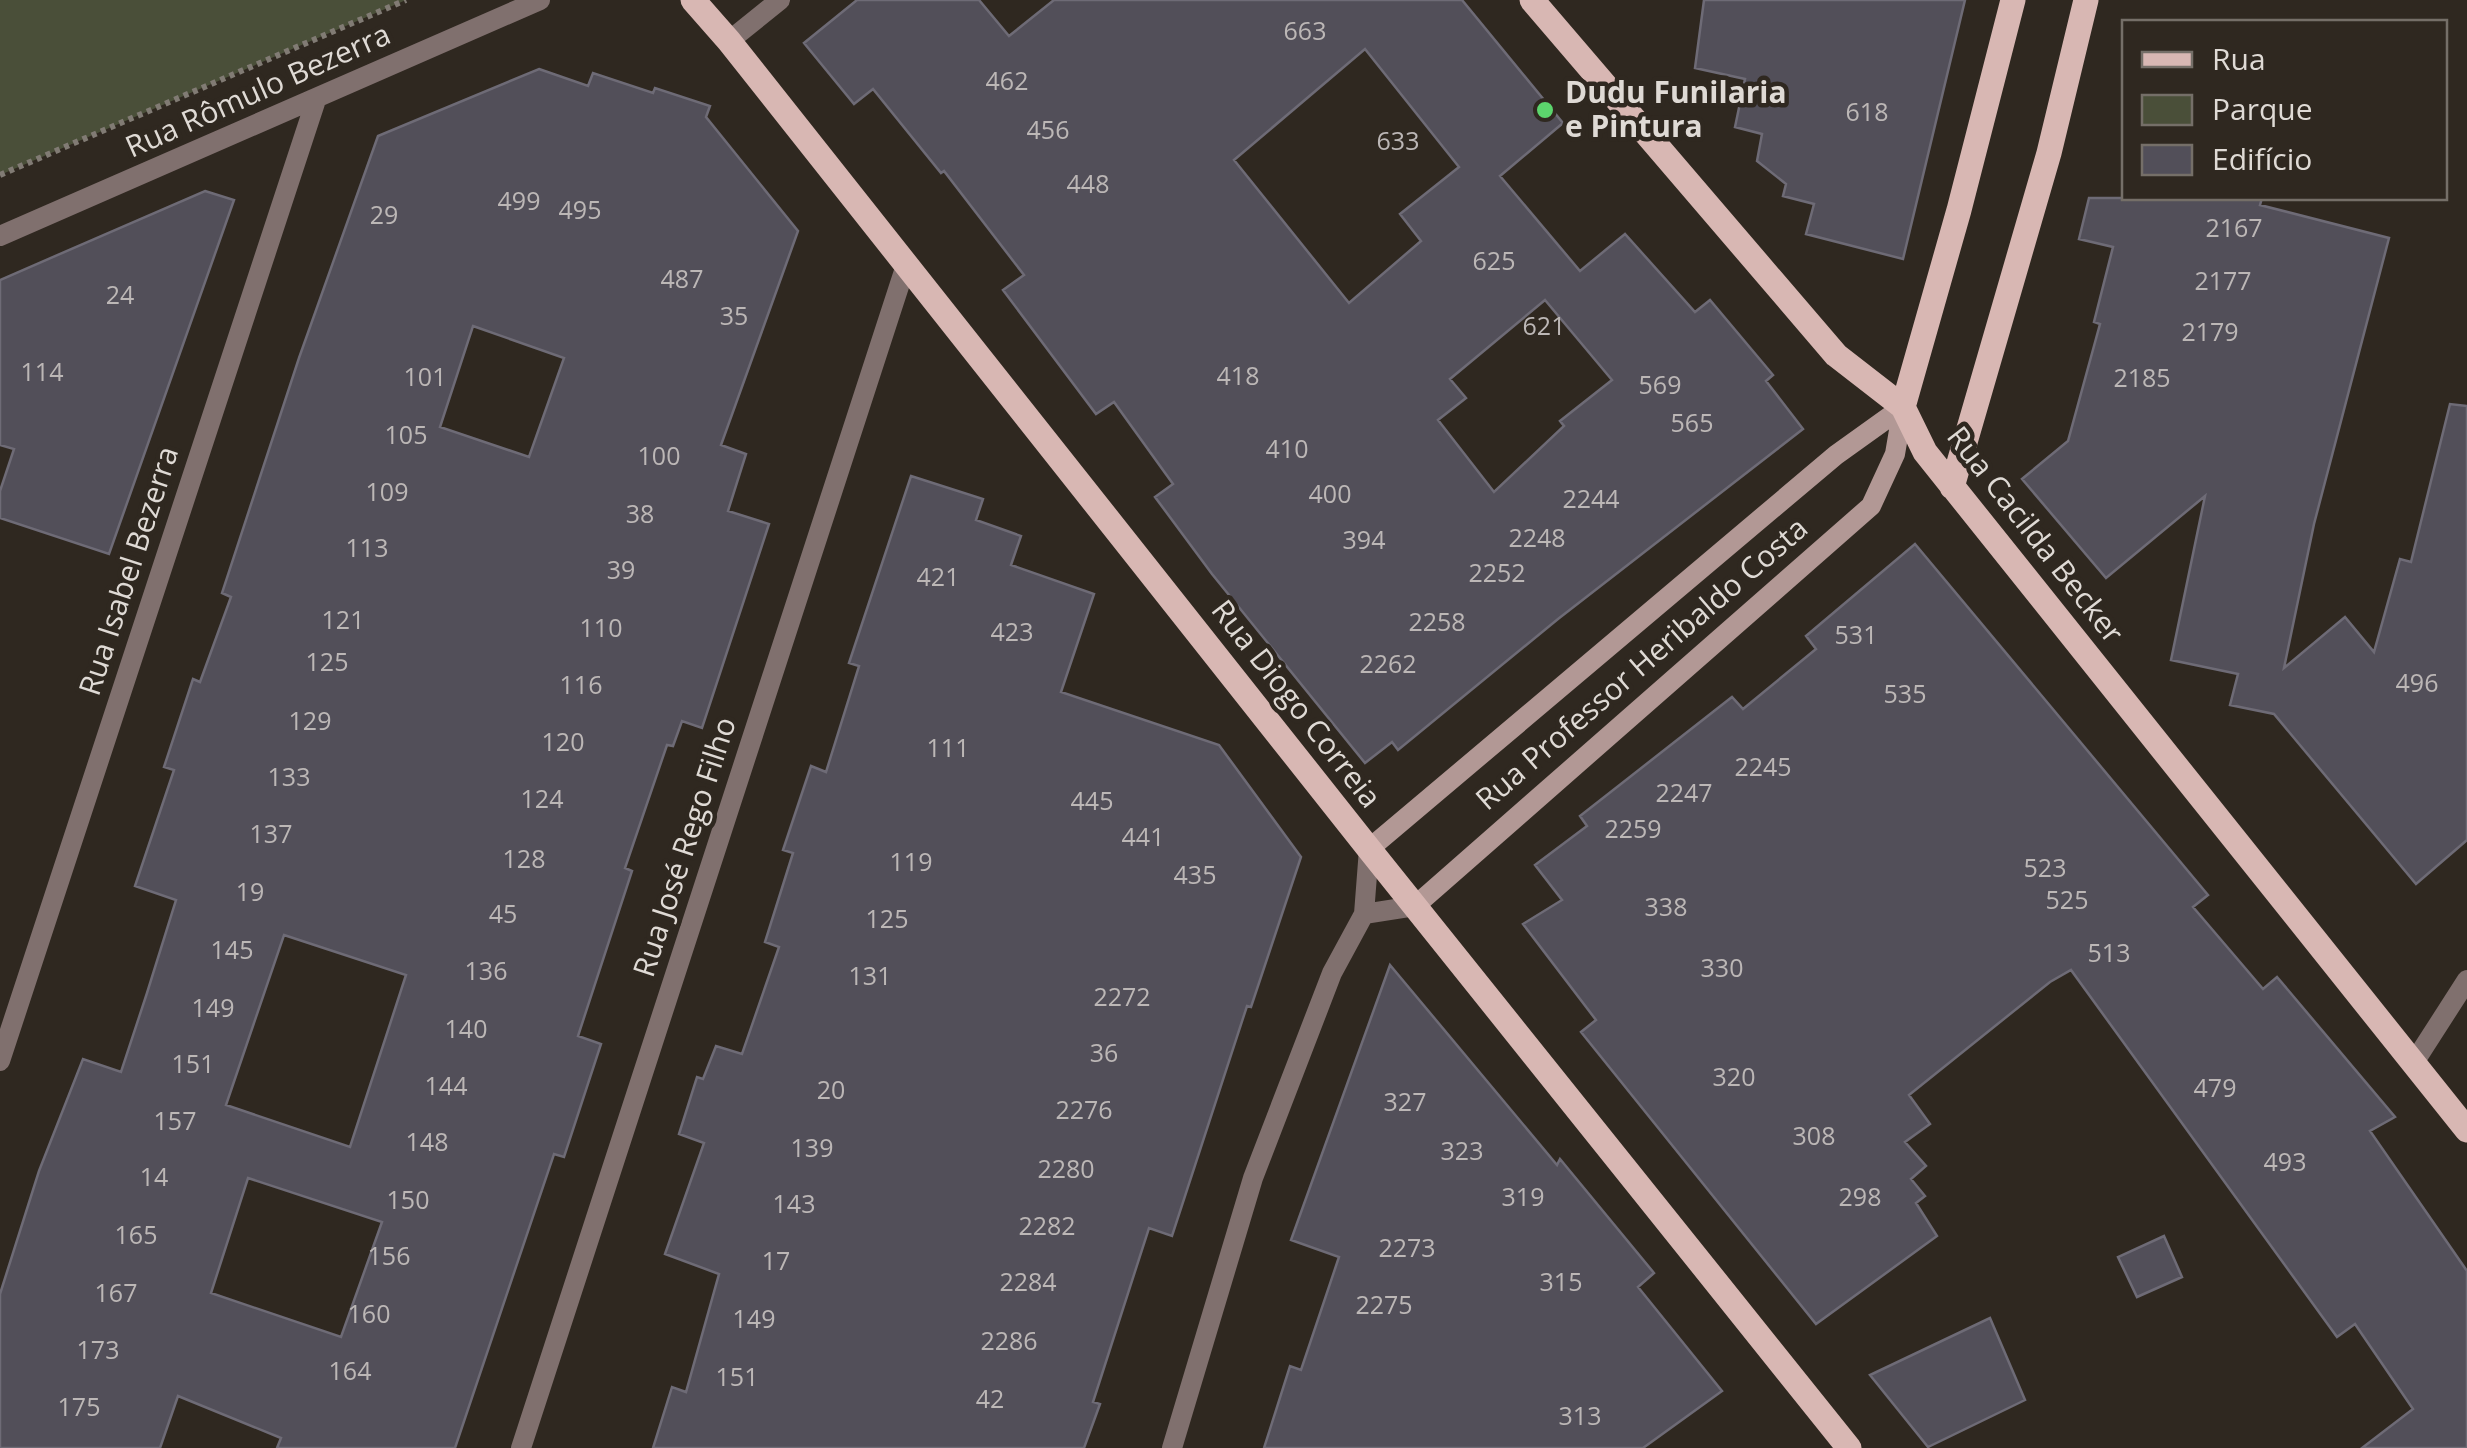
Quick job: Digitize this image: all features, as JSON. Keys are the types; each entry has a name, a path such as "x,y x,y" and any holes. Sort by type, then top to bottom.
{"main road":[{"name":"Rua Diogo Correia","path":"692,0 729,41 1849,1448"},
{"name":"Rua Cacilda Becker","path":"1532,0 1836,355 1904,407 1925,452 1952,487 2467,1130"},
{"name":"Rua Professor Heribaldo Costa","path":"1904,407 1960,210 2012,0"},
{"path":"1952,487 2049,153 2086,0"}],"street":[{"name":"Rua Rômulo Bezerra","path":"0,236 540,0"},
{"path":"729,41 780,0"},
{"name":"Rua Isabel Bezerra","path":"0,1061 316,100"},
{"name":"Rua José Rego Filho","path":"521,1448 906,265"},
{"name":"Rua Professor Heribaldo Costa","path":"1369,848 1836,455 1904,407"},
{"name":"Rua Professor Heribaldo Costa","path":"1416,906 1871,506 1895,454 1904,407"},
{"path":"1172,1448 1252,1178 1332,973 1364,914 1369,848"},
{"path":"1364,914 1416,906"},
{"path":"2413,1064 2467,980"}],"path":[{"path":"0,174 406,0"}],"green space":[{"path":"0,0 406,0 0,175"}],"building":[{"path":"857,0 979,0 1009,36 1054,0 1462,0 1563,123 1500,176 1580,271 1625,234 1695,312 1710,300 1773,375 1766,381 1803,429 1558,619 1398,750 1392,742 1365,763 1155,497 1173,484 1114,402 1096,414 1003,290 1024,275 944,171 941,173 873,89 854,104 804,43","holes":["1365,49 1459,167 1400,214 1421,241 1349,303 1234,160","1545,300 1612,380 1560,421 1564,426 1494,492 1438,420 1466,398 1450,379"]},
{"path":"1704,0 1965,0 1903,259 1806,234 1814,204 1783,196 1786,184 1757,161 1762,134 1735,127 1745,79 1695,68"},
{"path":"539,69 588,86 593,73 710,106 706,117 798,231 721,445 746,454 728,511 769,524 702,728 682,721 673,746 667,745 625,868 632,871 578,1036 601,1044 564,1157 554,1154 455,1448 277,1448 281,1438 178,1396 160,1448 0,1448 0,1294 39,1171 83,1059 121,1072 147,993 176,900 135,886 174,770 164,767 193,679 200,682 231,597 222,593 299,358 378,136","holes":["473,326 564,358 529,457 440,427","284,935 406,975 350,1147 226,1105","248,1178 382,1222 341,1337 211,1293"]},
{"path":"205,191 234,200 109,554 0,518 0,491 14,449 0,445 0,280"},
{"path":"2089,198 2261,200 2260,205 2389,238 2314,524 2284,668 2345,617 2374,652 2400,559 2411,562 2450,404 2467,406 2467,840 2416,884 2274,714 2230,705 2238,674 2171,660 2205,496 2106,578 2022,479 2068,441 2100,324 2094,322 2113,247 2079,239"},
{"path":"911,476 983,499 976,520 1021,536 1011,565 1094,594 1061,692 1219,745 1301,857 1251,1007 1247,1006 1172,1236 1149,1228 1093,1402 1100,1404 1084,1448 653,1448 672,1387 686,1392 719,1274 665,1254 704,1143 679,1134 697,1077 703,1079 716,1046 742,1054 779,947 765,942 793,853 783,850 811,766 826,772 859,666 849,663"},
{"path":"1915,544 2208,895 2193,907 2263,989 2277,977 2395,1117 2370,1131 2467,1271 2467,1448 2362,1448 2413,1409 2355,1324 2337,1337 2071,970 2050,982 1909,1095 1930,1124 1905,1142 1926,1166 1911,1179 1925,1196 1916,1203 1937,1236 1816,1324 1581,1032 1596,1020 1523,924 1562,900 1535,865 1587,826 1580,816 1732,697 1743,709 1816,649 1806,636"},
{"path":"1390,965 1557,1165 1560,1159 1654,1273 1638,1287 1722,1391 1643,1448 1264,1448 1290,1366 1301,1370 1339,1257 1291,1240"},
{"path":"2164,1236 2182,1277 2137,1297 2118,1257"},
{"path":"1990,1318 2025,1400 1928,1447 1870,1375"}],"place":[{"name":"Dudu Funilaria e Pintura","path":"1545,110"}]}
